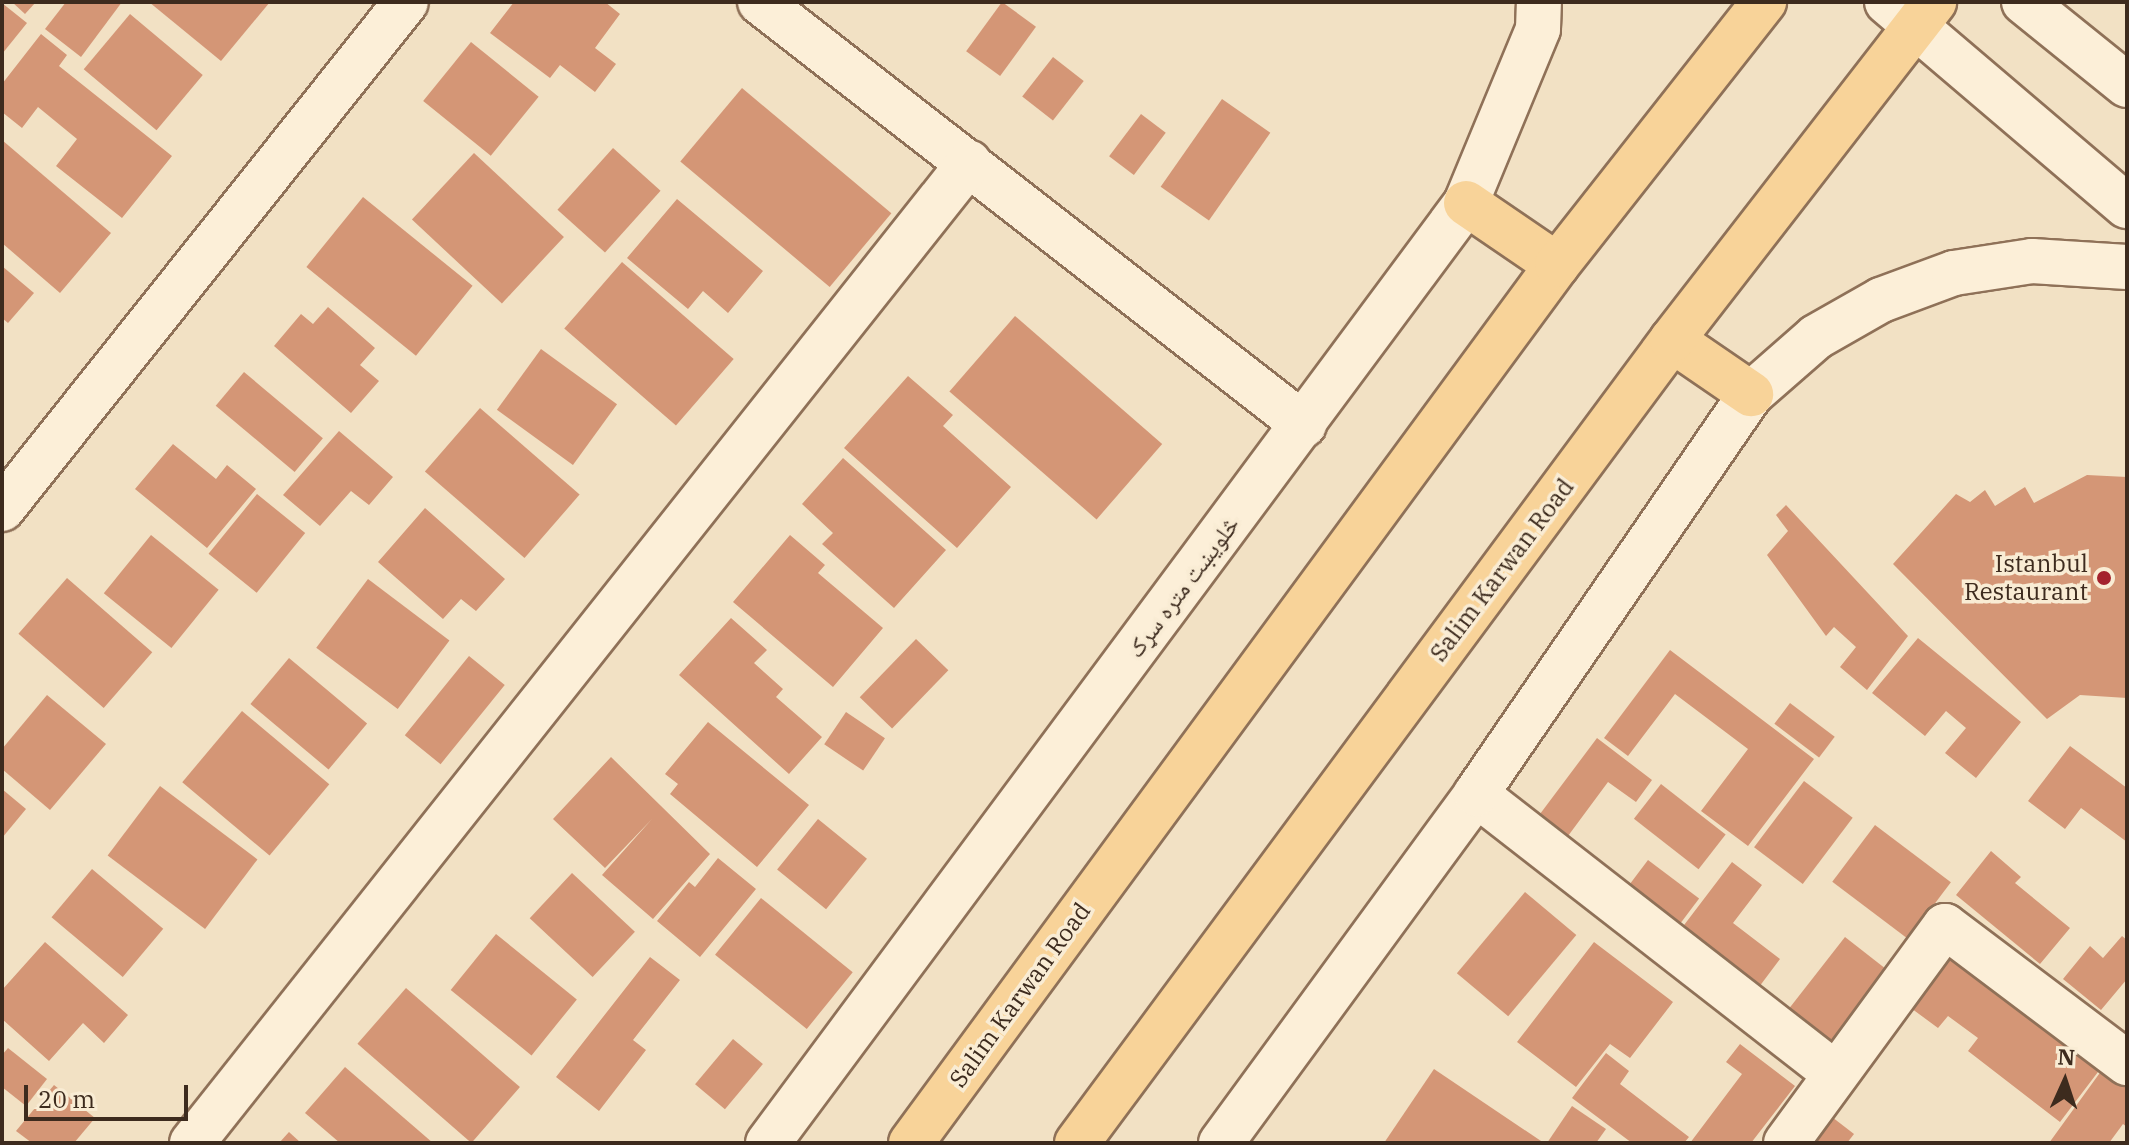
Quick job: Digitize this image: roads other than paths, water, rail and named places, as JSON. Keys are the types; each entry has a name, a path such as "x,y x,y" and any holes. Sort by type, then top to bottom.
{"main road":[{"name":"Salim Karwan Road","path":"911,1143 1557,265 1764,2"},
{"name":"Salim Karwan Road","path":"1077,1143 1672,340 1912,10"},
{"path":"1466,203 1557,265"},
{"path":"1672,340 1751,394"}],"street":[{"path":"2,509 406,2"},
{"name":"څلویښت متره سړک","path":"768,1143 1466,203 1538,29 1539,2"},
{"path":"2024,2 2127,85"},
{"path":"771,5 1304,425"},
{"path":"1912,10 2127,206"},
{"path":"192,1143 969,163"},
{"path":"1221,1143 1476,794 1751,394 1816,337 1881,300 1954,273 2032,261 2127,267"},
{"path":"1476,794 1833,1072"},
{"path":"1786,1143 1833,1072 1945,926 2127,1063"}],"place":[{"name":"Istanbul Restaurant","path":"2104,578"}]}
